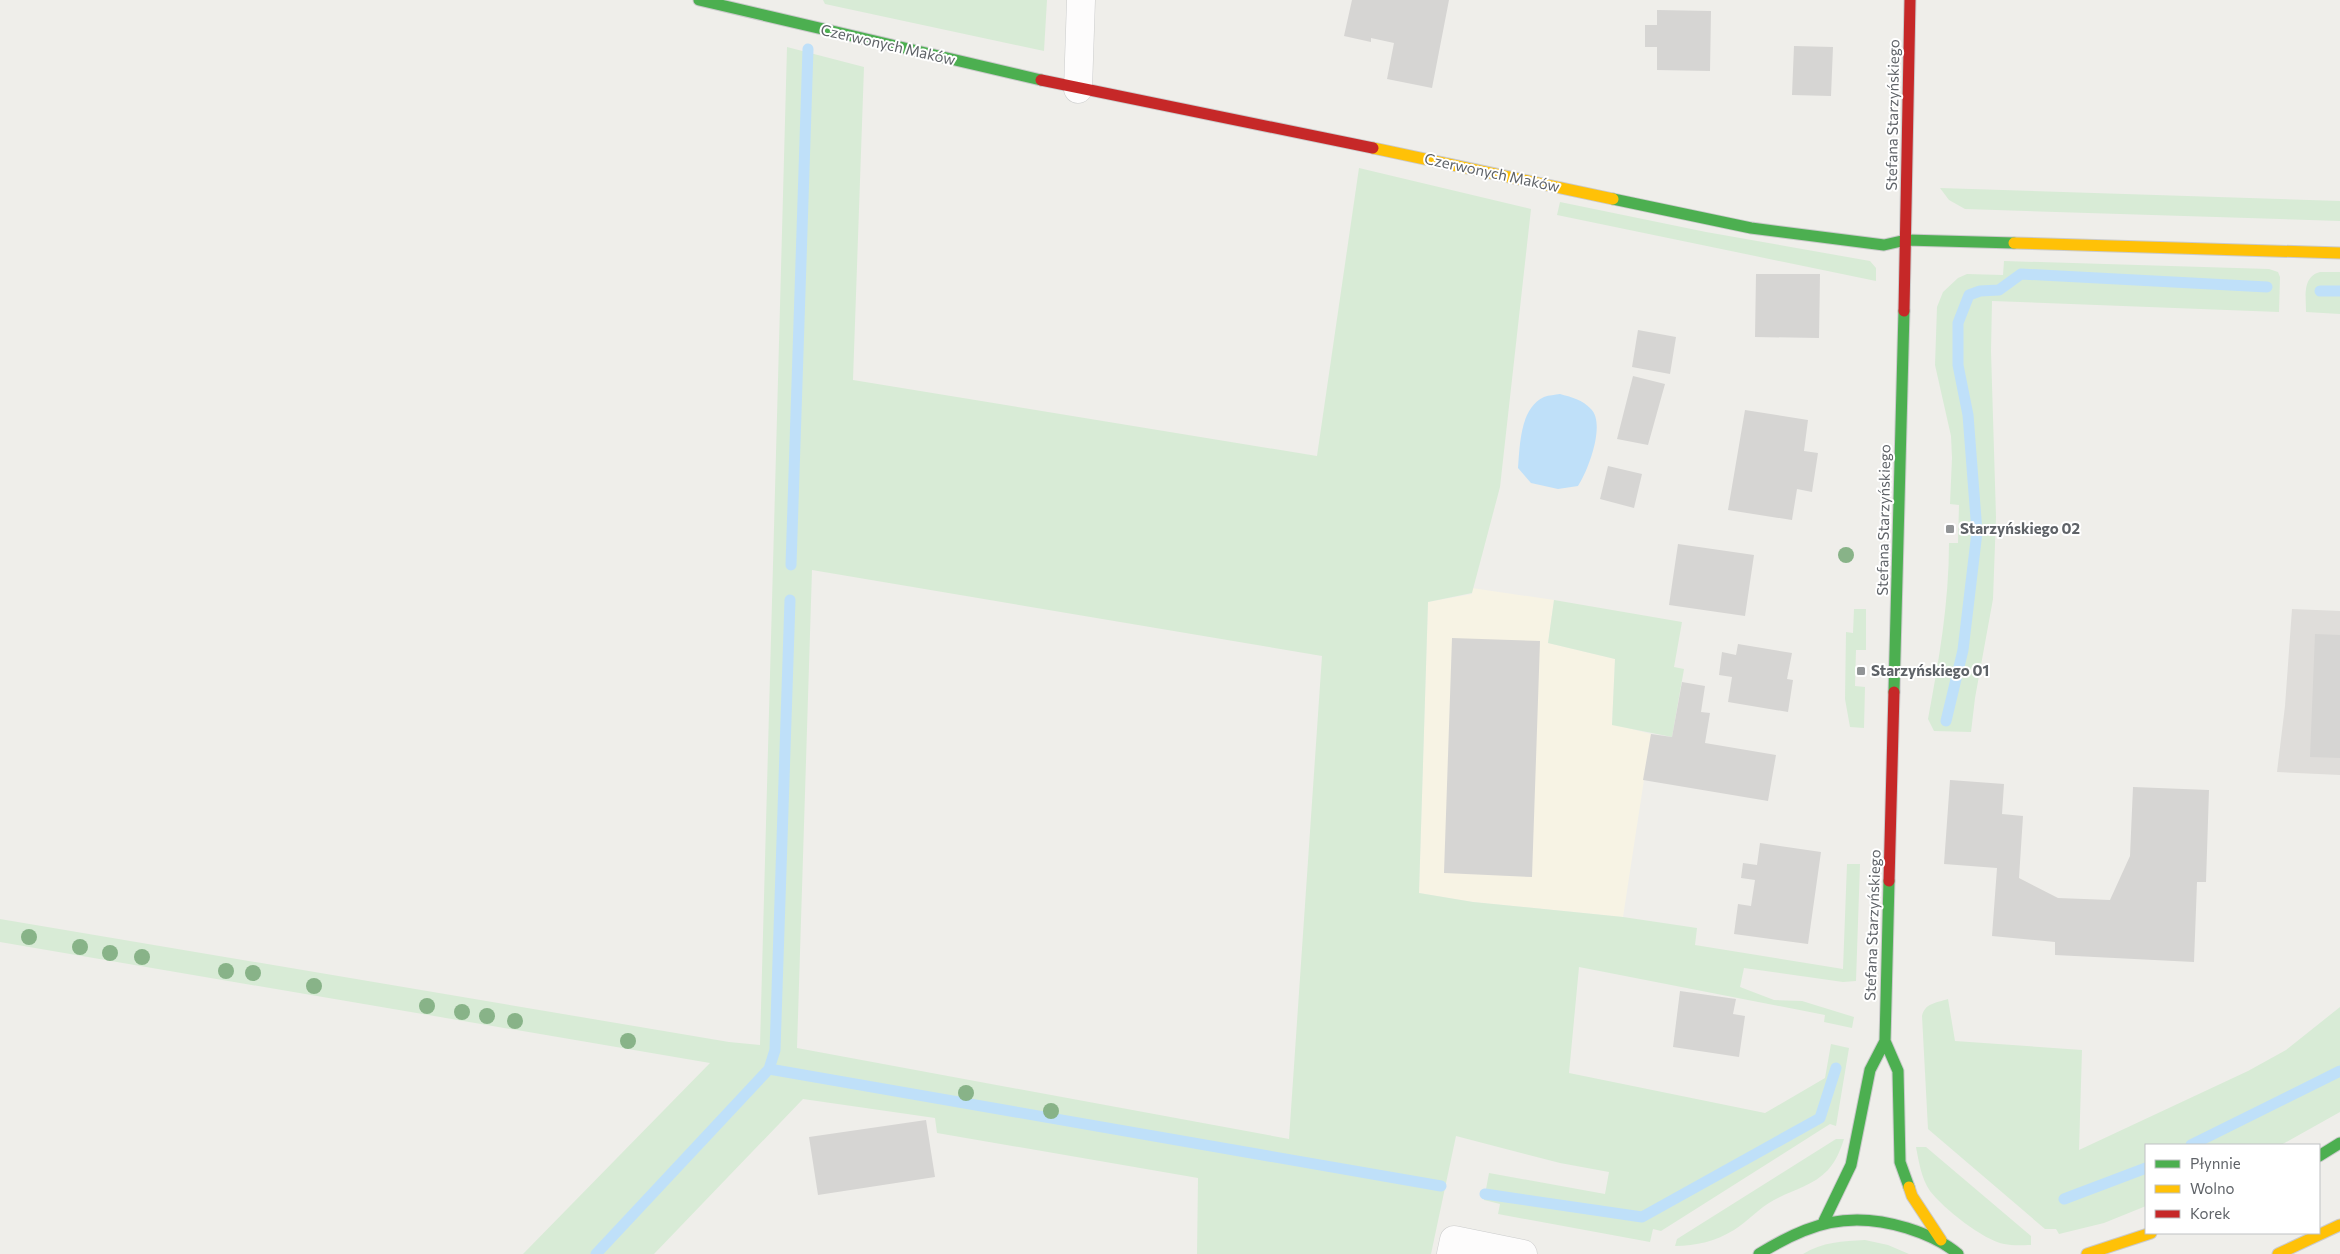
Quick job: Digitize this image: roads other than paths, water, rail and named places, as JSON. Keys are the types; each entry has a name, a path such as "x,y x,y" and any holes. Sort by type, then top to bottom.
{"street":[{"name":"Czerwonych Maków","path":"699,0 1078,90 1393,152 1751,228 1884,245 1906,240 2340,253"},
{"path":"1078,90 1081,0"},
{"name":"Stefana Starzyńskiego","path":"1910,0 1906,240 1885,1041 1898,1071 1900,1162 1912,1196 1941,1240"},
{"name":"Stefana Starzyńskiego","path":"1824,1221 1851,1165 1870,1070 1885,1041"},
{"path":"2320,1155 2340,1143"},
{"path":"1759,1254 1787,1236 1824,1221 1862,1217 1902,1225 1941,1240 1958,1254"},
{"path":"2278,1254 2340,1225"},
{"path":"2087,1254 2148,1234"},
{"path":"1451,1254 1454,1240 1523,1254"}],"water":[{"path":"1560,394 1577,399 1588,406 1595,416 1597,425 1594,448 1578,486 1558,489 1531,483 1518,468 1523,428 1530,410 1536,402 1544,397"}],"waterway":[{"path":"791,565 808,49"},
{"path":"1946,721 1963,650 1977,532 1968,415 1958,365 1958,323 1969,295 1980,291 1999,290 2021,274 2267,287"},
{"path":"2320,291 2340,291"},
{"path":"596,1254 769,1069 775,1050 790,600"},
{"path":"1485,1194 1642,1217 1820,1118 1836,1068"},
{"path":"769,1069 1441,1186"},
{"path":"2193,1144 2340,1071"},
{"path":"2064,1199 2145,1168"}],"place":[{"name":"Starzyńskiego 02","path":"1950,529"},
{"name":"Starzyńskiego 01","path":"1861,671"}]}
